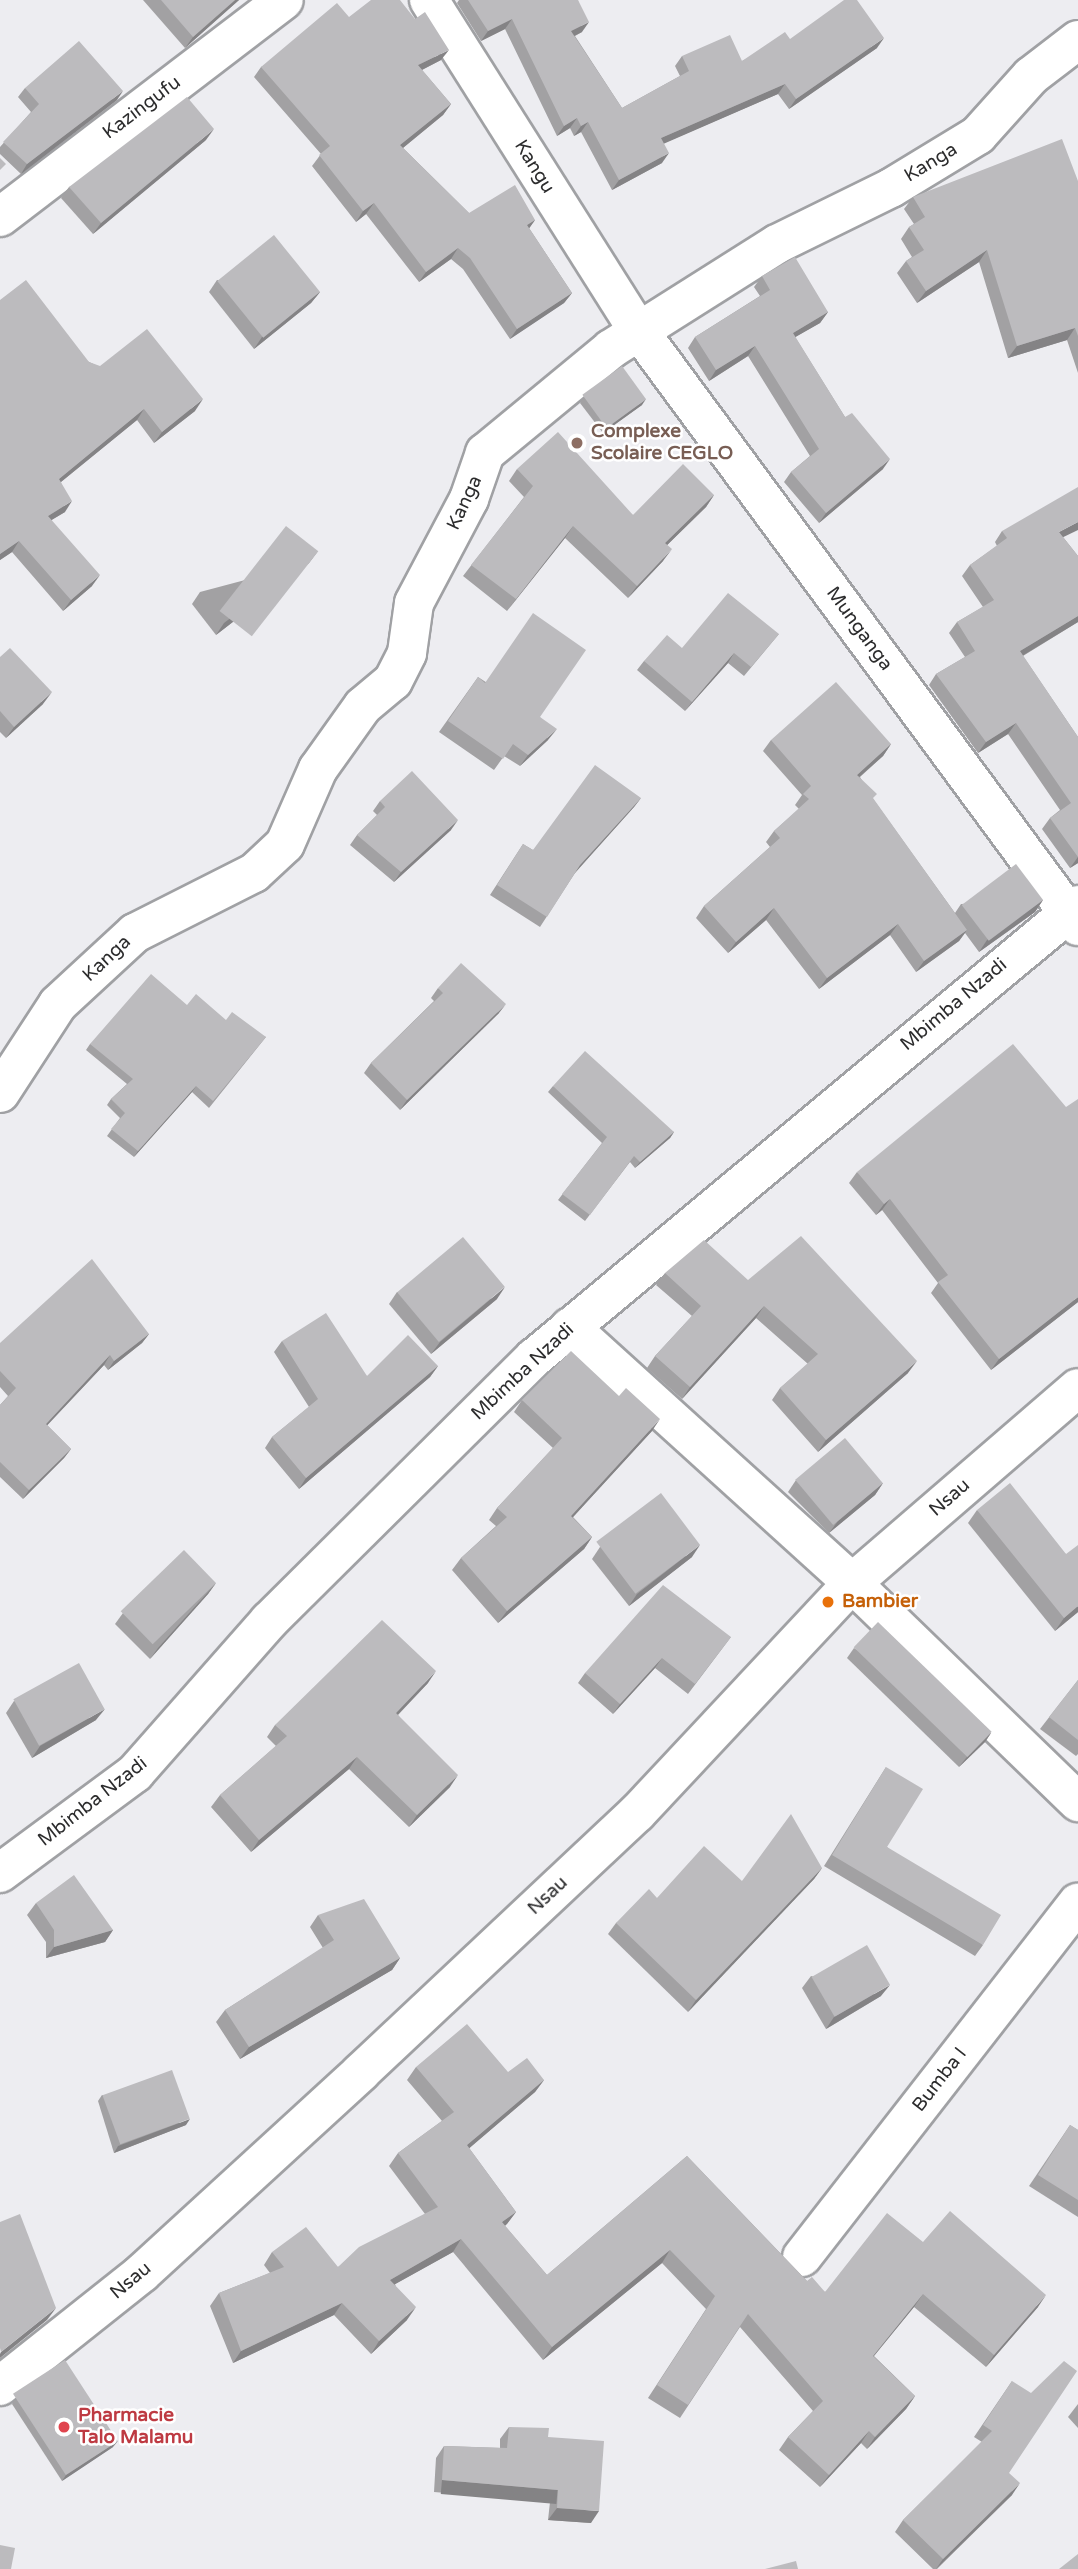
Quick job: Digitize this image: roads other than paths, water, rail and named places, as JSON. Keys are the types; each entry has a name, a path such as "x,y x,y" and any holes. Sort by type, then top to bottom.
{"street":[{"name":"Kazingufu","path":"0,217 284,0"},
{"name":"Kangu","path":"429,0 640,332"},
{"name":"Kanga","path":"0,1093 58,1004 135,933 254,873 285,844 318,769 363,706 393,681 407,653 414,603 469,499 485,453 640,332 777,244 891,188 978,135 1031,76 1078,40"},
{"name":"Munganga","path":"640,332 1075,915"},
{"name":"Mbimba Nzadi","path":"0,1873 135,1773 269,1621 570,1327 1075,915"},
{"path":"570,1327 852,1583 1078,1802"},
{"name":"Nsau","path":"0,2386 142,2273 627,1822 852,1583 1078,1388"},
{"name":"Bumba I","path":"802,2257 1078,1903"}],"place":[{"name":"Complexe Scolaire CEGLO","path":"577,443"},
{"name":"Bambier","path":"828,1602"},
{"name":"Pharmacie Talo Malamu","path":"64,2427"}]}
